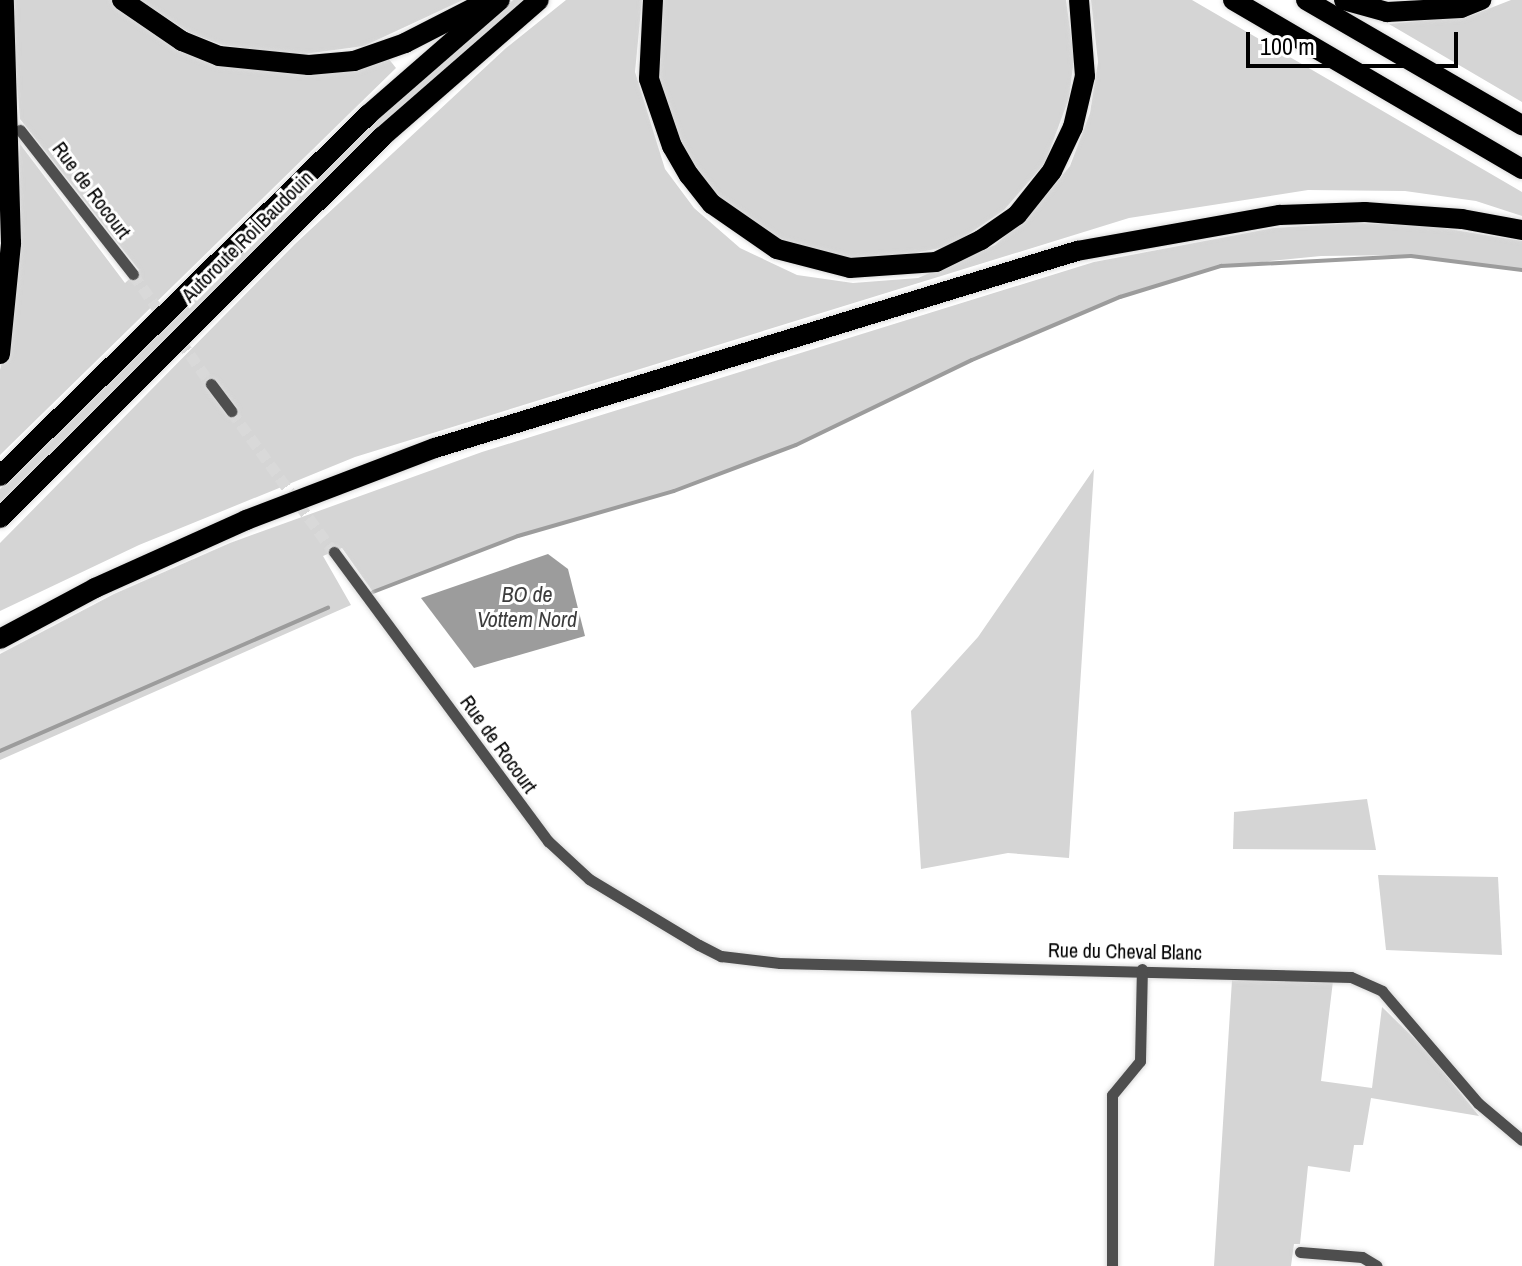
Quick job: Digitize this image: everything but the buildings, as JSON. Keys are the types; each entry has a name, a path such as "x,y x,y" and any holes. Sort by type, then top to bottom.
{"highway":[{"path":"0,354 11,243 4,0"},
{"path":"122,0 182,41 219,56 309,65 354,61 405,43 489,0"},
{"path":"0,476 368,115 500,0"},
{"name":"Autoroute Roi Baudouin","path":"0,518 382,137 539,0"},
{"path":"653,0 649,79 672,146 689,175 712,204 777,249 850,268 936,262 981,240 1017,215 1052,171 1073,127 1085,76 1079,0"},
{"path":"1233,0 1522,169"},
{"path":"1306,0 1522,125"},
{"path":"1344,0 1387,12 1461,8 1481,0"},
{"path":"0,639 95,588 246,520 435,448 1077,251 1280,215 1365,212 1462,219 1522,230"}],"street":[{"name":"Rue de Rocourt","path":"20,130 133,274"},
{"path":"211,384 231,411"},
{"name":"Rue de Rocourt","path":"334,552 548,841 589,879 666,927"},
{"name":"Rue du Cheval Blanc","path":"666,927 721,956 780,963 1326,972 1382,991 1478,1103 1522,1140"},
{"path":"1112,1266 1112,1095 1140,1061 1142,969"},
{"path":"1300,1252 1362,1257 1377,1266"}],"shaded area":[{"path":"10,0 114,0 217,61 264,71 310,71 388,58 396,68 0,455 0,370 9,333 20,144 125,283 139,270 20,119"},
{"path":"139,0 463,0 364,46 297,55 222,45 190,33"},
{"path":"513,0 527,0 379,130 0,507 0,489 374,122"},
{"path":"566,0 642,0 635,72 665,169 694,208 740,248 797,275 853,283 918,278 995,245 1033,211 1070,166 1090,113 1098,62 1091,0 1192,0 1522,192 1522,216 1476,201 1405,191 1308,190 1129,218 355,457 139,545 0,611 0,543 295,244 506,48"},
{"path":"662,0 1066,0 1074,58 1069,98 1045,163 1004,210 951,246 858,264 772,242 696,178 660,94 656,25"},
{"path":"1511,0 1522,0 1522,102 1389,24 1470,16"},
{"path":"1356,223 1430,226 1522,241 1522,269 1411,255 1321,256 1221,266 1120,297 972,360 796,445 674,491 518,536 373,592 342,548 323,556 351,605 0,760 0,654 114,594 230,543 482,452 1094,262 1273,228"},
{"path":"1094,469 1069,858 1008,853 921,869 911,711 978,637"},
{"path":"1367,799 1376,850 1233,849 1234,812"},
{"path":"1378,875 1498,877 1502,955 1386,950"},
{"path":"1232,980 1333,981 1321,1081 1372,1088 1382,1007 1424,1048 1479,1116 1371,1098 1363,1145 1354,1145 1350,1172 1308,1166 1300,1244 1294,1244 1291,1266 1214,1266"}],"water":[{"name":"BO de Vottem Nord","path":"548,554 568,569 585,636 474,668 421,598"}],"waterway":[{"path":"373,592 518,536 674,491 796,445 972,360 1120,297 1221,266 1411,256 1522,270"},
{"path":"0,751 328,608"}],"tunnel":[{"path":"133,274 211,384"},
{"path":"231,411 334,552"}]}
